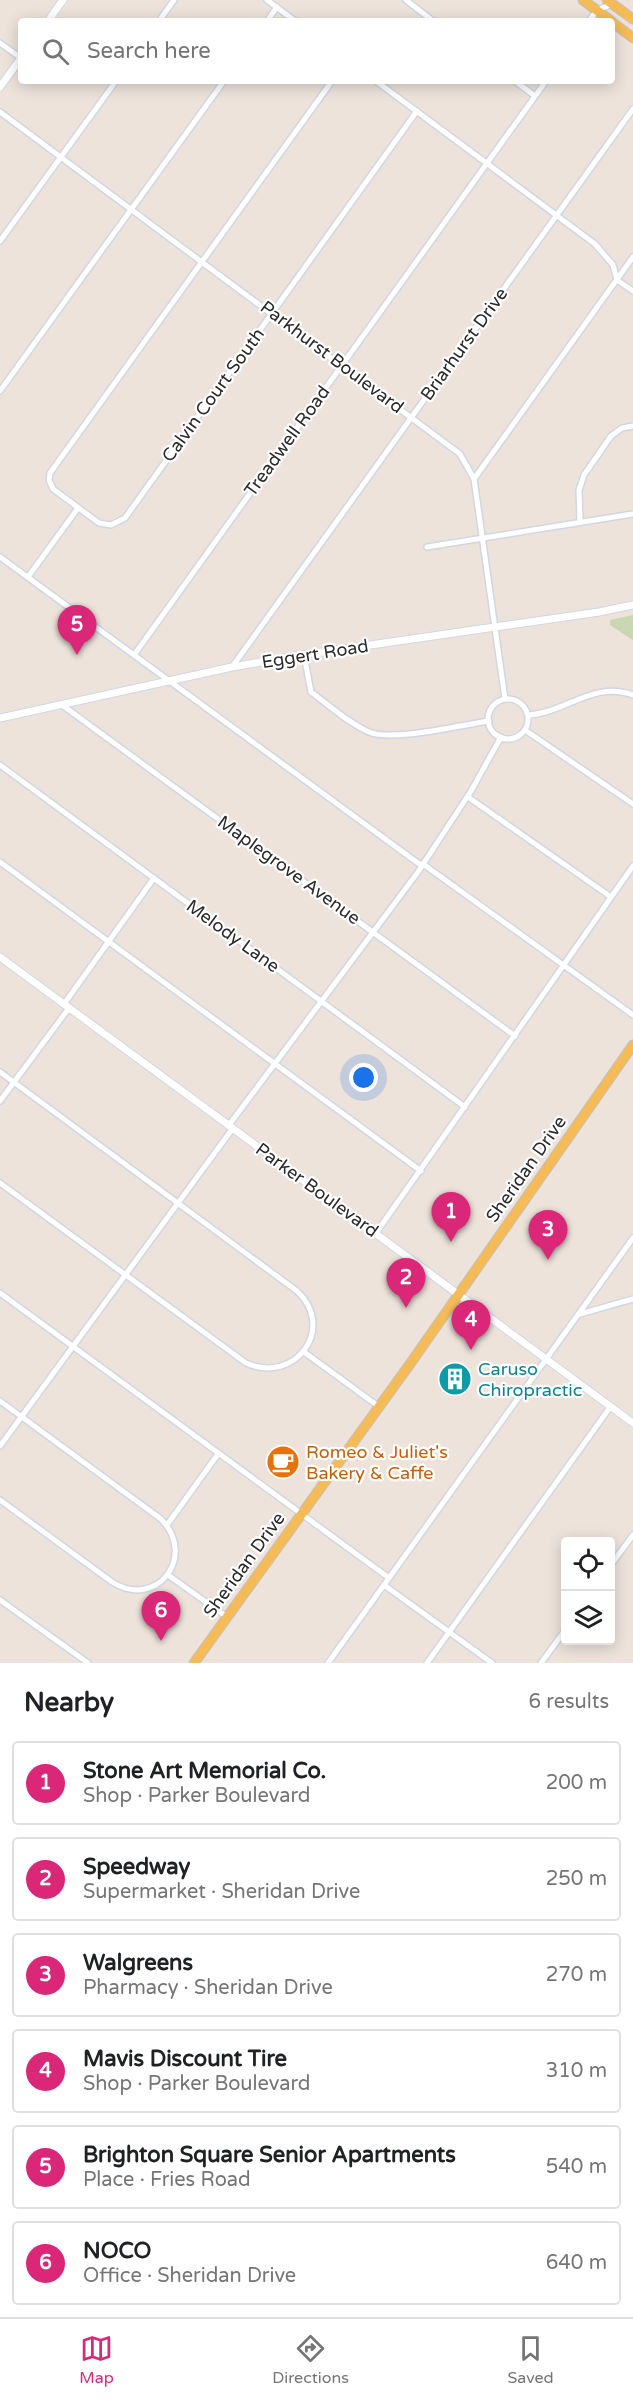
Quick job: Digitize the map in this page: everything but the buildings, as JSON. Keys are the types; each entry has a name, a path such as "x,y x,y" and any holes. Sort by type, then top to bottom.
{"main road":[{"path":"584,0 608,18"},
{"path":"610,2 633,20"},
{"path":"615,23 633,38"},
{"name":"Sheridan Drive","path":"194,1663 459,1294 633,1045"}],"street":[{"path":"50,18 63,0"},
{"path":"161,18 174,0"},
{"path":"267,0 291,18"},
{"path":"406,0 429,18"},
{"path":"591,18 597,10 610,2"},
{"path":"269,18 277,7"},
{"path":"0,43 18,56"},
{"path":"0,87 18,62"},
{"path":"0,241 114,84"},
{"path":"0,391 222,84"},
{"path":"28,578 78,508 53,489 49,480 50,473 330,84"},
{"path":"380,84 602,251 613,265 617,280 633,291"},
{"path":"518,84 536,96"},
{"name":"Treadwell Road","path":"134,655 544,84"},
{"name":"Briarhurst Drive","path":"232,667 633,109"},
{"name":"Calvin Court South","path":"78,508 104,525 116,524 125,518 417,111"},
{"name":"Parkhurst Boulevard","path":"0,112 412,416 460,454 474,479 505,699"},
{"path":"474,479 633,257"},
{"path":"580,522 579,490 584,475 611,436 622,428 633,426"},
{"path":"427,547 633,514"},
{"path":"0,557 422,865 633,1015"},
{"name":"Eggert Road","path":"0,718 232,667 633,605"},
{"path":"304,655 311,692 360,728 376,735 393,736 489,721"},
{"path":"528,715 605,690 633,695"},
{"path":"505,699 518,701 525,707 528,715 525,730 516,736 501,737 493,730 489,721 494,705 505,699"},
{"name":"Maplegrove Avenue","path":"63,705 515,1036"},
{"path":"525,730 633,804"},
{"path":"0,1446 178,1203 275,1063 422,865 468,797 501,737"},
{"name":"Melody Lane","path":"0,765 465,1107"},
{"path":"468,797 611,897"},
{"path":"0,862 420,1171"},
{"path":"376,1233 633,866"},
{"path":"0,1101 154,878"},
{"name":"Parker Boulevard","path":"0,957 633,1423"},
{"path":"0,1072 303,1296 310,1310 312,1327 309,1344 295,1360 278,1368 261,1368 246,1363 0,1183"},
{"path":"328,1663 633,1238"},
{"path":"0,1293 389,1578"},
{"path":"580,1314 633,1299"},
{"path":"304,1352 378,1406"},
{"path":"0,1401 167,1525 174,1537 176,1554 168,1575 159,1583 133,1590 118,1586 0,1500"},
{"path":"427,1663 611,1407"},
{"path":"167,1525 218,1454"},
{"path":"615,1559 633,1535"},
{"path":"168,1575 227,1617"},
{"path":"384,1586 492,1663"},
{"path":"0,1600 80,1661 88,1663"},
{"path":"541,1663 561,1636"}],"green space":[{"path":"633,615 633,640 610,625 610,620"}],"place":[{"name":"Brighton Square Senior Apartments","path":"77,655"},
{"name":"Stone Art Memorial Co.","path":"451,1242"},
{"name":"Walgreens","path":"548,1260"},
{"name":"Speedway","path":"406,1308"},
{"name":"Mavis Discount Tire","path":"471,1350"},
{"name":"Caruso Chiropractic","path":"455,1379"},
{"name":"Romeo & Juliet's Bakery & Caffe","path":"283,1462"},
{"name":"NOCO","path":"161,1641"}]}
